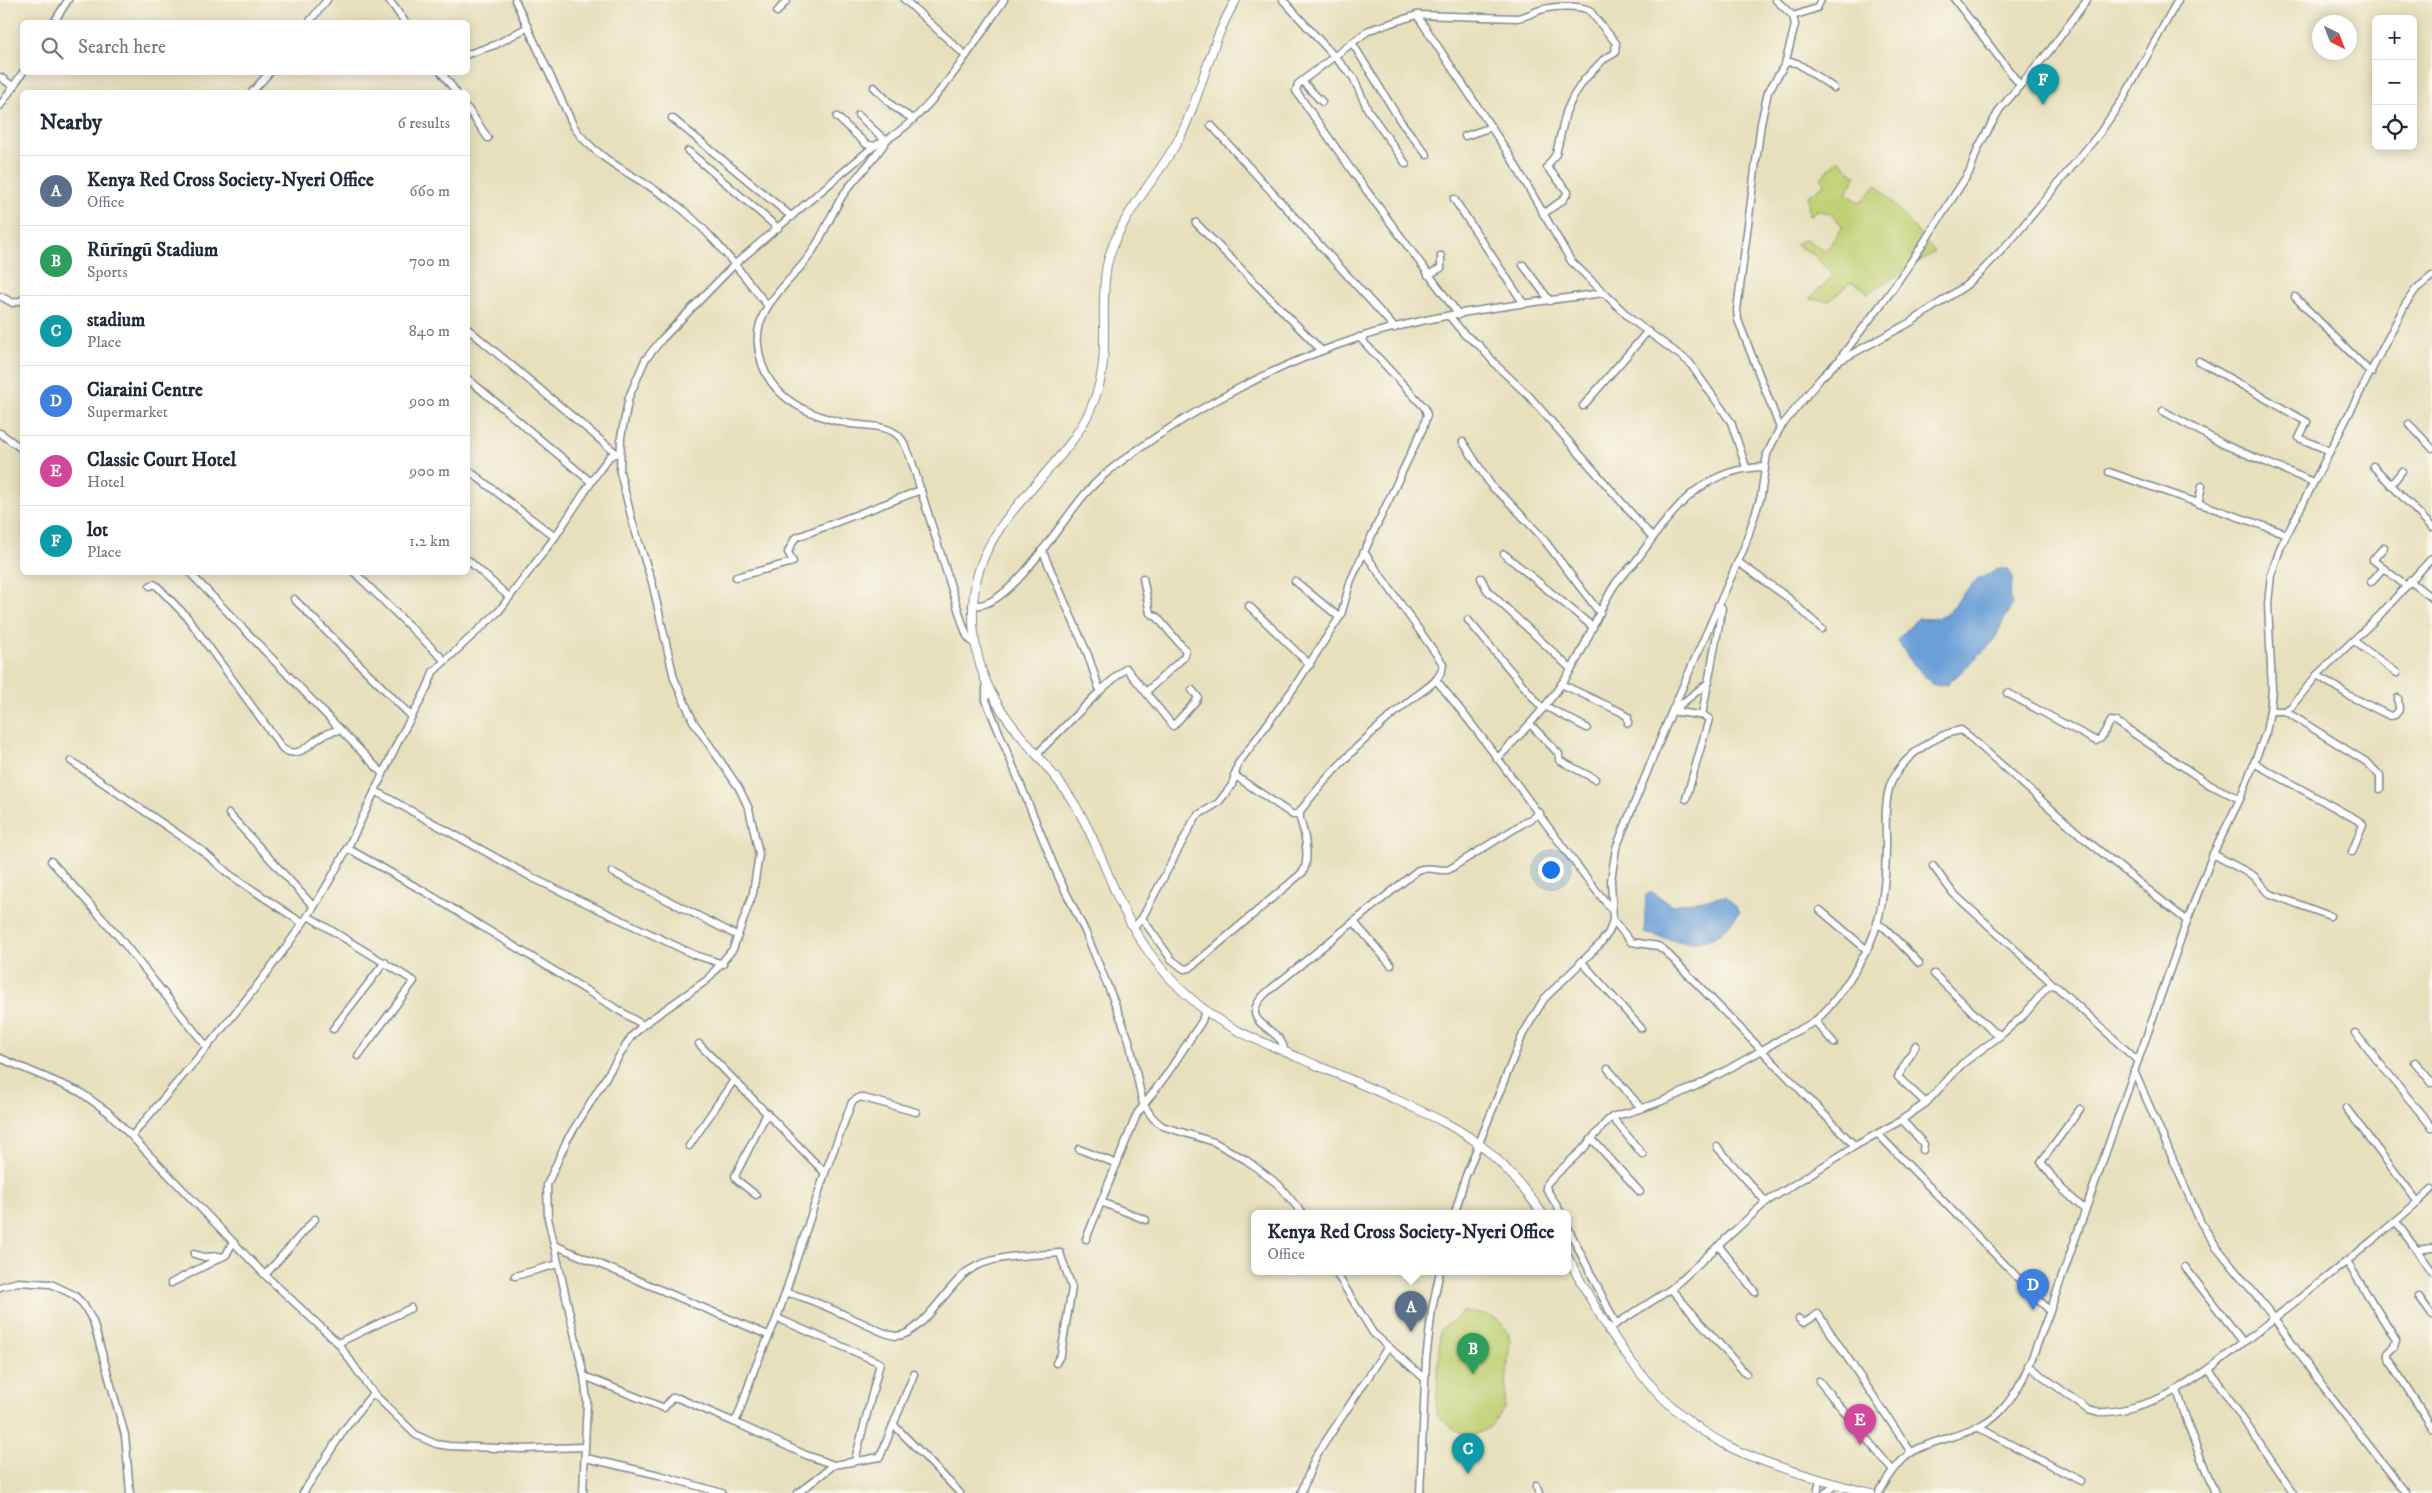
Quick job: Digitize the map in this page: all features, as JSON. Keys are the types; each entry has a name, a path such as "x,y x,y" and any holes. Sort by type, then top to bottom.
{"main road":[{"path":"1236,0 1216,40 1179,138 1125,221 1115,240 1104,284 1103,364 1093,406 1067,450 1006,519 993,538 978,576 972,606 976,646 986,683 1001,709 1080,812 1133,928 1155,961 1205,1010 1231,1029 1419,1110 1451,1126 1480,1144 1521,1185 1540,1210"},
{"path":"1571,1263 1608,1331 1629,1361 1652,1387 1690,1423 1731,1448 1820,1481 1871,1493"}],"street":[{"path":"55,20 68,0"},
{"path":"311,20 327,0"},
{"path":"389,0 404,20"},
{"path":"515,0 580,136 596,150 672,202 698,223 724,249 768,306"},
{"path":"777,12 787,0"},
{"path":"905,0 966,56"},
{"path":"583,1493 587,1401 584,1376 546,1204 547,1186 554,1166 580,1117 620,1052 643,1025 692,992 722,964 733,949 753,893 759,854 749,809 740,788 693,721 678,691 652,582 623,490 618,453 625,410 635,378 645,360 662,340 735,264 874,146 886,141 913,119 943,86 966,56 1004,0"},
{"path":"1283,0 1353,77 1368,110 1406,164"},
{"path":"1776,0 1793,16 1795,25 1794,37 1785,64 1768,92 1761,123 1737,310 1743,334 1780,428"},
{"path":"1793,16 1817,8 1821,0"},
{"path":"1955,0 2020,85"},
{"path":"1456,1210 1465,1178 1523,1034 1533,1014 1544,999 1610,932 1613,920 1611,880 1616,848 1718,605 1738,562 1761,496 1767,454 1780,428 1824,374 1837,362 1889,294 1970,171 1978,148 2000,109 2052,49 2087,0"},
{"path":"1837,362 1911,322 1965,286 1980,273 2100,134 2128,91 2178,0"},
{"path":"1459,315 1428,275 1296,91 1296,86 1374,27 1417,15 1517,18 1528,16 1544,8 1583,7 1589,10 1616,43 1615,53 1603,60 1584,80 1568,105 1556,154 1546,167 1568,192 1563,200 1543,214"},
{"path":"1417,15 1492,127 1572,261 1603,293 1689,362 1731,422 1746,467"},
{"path":"470,53 495,46 528,27"},
{"path":"1353,44 1401,122 1427,155"},
{"path":"1785,64 1788,62 1797,63 1834,88"},
{"path":"0,106 21,75"},
{"path":"254,90 267,75"},
{"path":"443,75 454,90"},
{"path":"0,77 14,87"},
{"path":"1302,81 1322,102"},
{"path":"874,87 894,107 913,119"},
{"path":"470,112 488,138"},
{"path":"858,114 886,141"},
{"path":"837,117 866,144 874,146"},
{"path":"672,118 792,217"},
{"path":"1211,124 1395,328"},
{"path":"1465,136 1492,127"},
{"path":"886,141 844,194 809,257 768,306 758,329 758,345 766,371 782,396 797,407 817,415 850,424 883,428 896,434 908,451 963,625 967,636 976,646"},
{"path":"688,151 778,228"},
{"path":"1454,199 1524,304"},
{"path":"1196,223 1322,351"},
{"path":"1428,275 1440,268 1441,256"},
{"path":"1523,265 1550,300"},
{"path":"1879,1493 1893,1471 1911,1452 1977,1427 1998,1414 2009,1400 2028,1365 2050,1312 2187,921 2213,854 2240,799 2266,732 2270,711 2269,587 2278,556 2313,482 2405,305 2416,290 2432,276"},
{"path":"972,606 988,603 1021,575 1094,484 1131,454 1217,399 1322,351 1359,337 1450,316 1603,293"},
{"path":"0,296 13,303 20,301"},
{"path":"2295,297 2371,373"},
{"path":"1450,316 1465,336 1479,345 1529,396 1652,537"},
{"path":"1584,406 1648,331"},
{"path":"470,332 618,453"},
{"path":"1133,928 1142,918 1194,820 1198,815 1218,803 1232,785 1238,764 1310,665 1339,617 1364,552 1423,428 1427,415 1421,403 1359,337"},
{"path":"2199,362 2308,422 2300,438 2330,451"},
{"path":"470,381 591,482"},
{"path":"2162,411 2225,445 2313,482"},
{"path":"2409,424 2432,448"},
{"path":"0,433 20,448"},
{"path":"1463,442 1492,487 1541,536 1600,613"},
{"path":"132,1136 279,956 314,907 347,848 411,716 430,684 434,672 499,611 555,537 608,459 618,453"},
{"path":"2373,466 2432,527"},
{"path":"1498,759 1544,707 1571,670 1614,585 1687,497 1703,484 1720,475 1746,467 1764,467"},
{"path":"2391,485 2402,471"},
{"path":"470,472 555,537"},
{"path":"2109,472 2287,534"},
{"path":"2198,504 2202,486"},
{"path":"736,577 793,562 788,552 795,538 921,490"},
{"path":"2384,547 2373,560 2432,598"},
{"path":"1042,550 1088,655 1100,691"},
{"path":"1142,918 1171,959 1184,969 1190,968 1303,872 1306,861 1303,829 1299,818 1300,813 1332,770 1359,743 1436,680 1443,664 1364,552"},
{"path":"1504,554 1593,627"},
{"path":"2285,711 2317,675 2354,641 2432,558"},
{"path":"470,562 509,597"},
{"path":"1738,562 1787,597 1822,629"},
{"path":"2371,582 2383,568"},
{"path":"192,575 383,774"},
{"path":"357,575 444,661"},
{"path":"1143,578 1150,613 1157,617 1186,651 1184,657 1146,692"},
{"path":"1481,578 1487,590 1571,670"},
{"path":"1294,581 1339,617"},
{"path":"150,586 154,584 157,586 187,616 284,749 290,753 298,753 325,734 340,730"},
{"path":"294,599 411,716"},
{"path":"1702,715 1722,608 1718,605"},
{"path":"1249,606 1310,665"},
{"path":"1468,620 1544,707 1587,728"},
{"path":"2354,641 2397,673"},
{"path":"1036,754 1126,668 1173,726 1196,701 1198,697 1192,690"},
{"path":"2317,675 2350,696 2390,716 2395,715 2400,710 2398,698"},
{"path":"1436,680 1540,813 1580,872 1612,910"},
{"path":"1675,711 1709,682"},
{"path":"986,683 986,700 992,715 1059,878 1085,931 1129,1040 1144,1104 1153,1118 1162,1126 1214,1142 1246,1160 1278,1186 1299,1210"},
{"path":"1561,684 1621,712 1628,717 1628,723"},
{"path":"2007,693 2096,741 2101,738 2111,721 2117,722 2210,785 2240,799"},
{"path":"1675,711 1702,715 1709,719 1686,799"},
{"path":"2270,711 2285,711 2368,763 2380,776 2380,789"},
{"path":"1530,724 1558,754 1559,760 1596,780"},
{"path":"1559,1210 1546,1186 1612,1117 1671,1098 1715,1077 1815,1021 1830,1005 1867,950 1877,924 1885,875 1886,814 1890,784 1899,768 1912,755 1949,732 1961,730 2085,839 2187,921"},
{"path":"71,761 200,849 229,874 302,923"},
{"path":"2254,763 2361,822 2363,825 2352,852"},
{"path":"1234,775 1293,815 1300,813"},
{"path":"375,791 535,879 695,954 722,964"},
{"path":"1284,1051 1280,1039 1259,1023 1256,1015 1256,1004 1267,992 1303,960 1354,922 1418,870 1432,867 1442,871 1448,870 1540,813"},
{"path":"229,814 314,907"},
{"path":"347,848 427,893 643,1025"},
{"path":"2213,854 2254,876 2268,893 2330,916"},
{"path":"51,861 118,936 207,1046"},
{"path":"1933,866 1953,893 2138,1061"},
{"path":"612,872 738,936"},
{"path":"1820,910 1867,950"},
{"path":"308,916 414,981 358,1056"},
{"path":"1613,920 1631,942 1658,946 1664,950 1855,1146"},
{"path":"1354,922 1391,965"},
{"path":"1877,924 1885,928 1919,963"},
{"path":"1582,961 1641,1028"},
{"path":"333,1029 385,962"},
{"path":"1934,974 1991,1030 2001,1035"},
{"path":"1608,1331 1671,1289 1766,1202 1855,1146 1902,1120 1926,1103 1962,1064 2001,1035 2025,1014 2047,987 2054,985"},
{"path":"1086,1239 1136,1114 1167,1074 1202,1021 1205,1010"},
{"path":"1815,1021 1834,1043"},
{"path":"2355,1033 2432,1128"},
{"path":"699,1044 825,1173"},
{"path":"1916,1046 1898,1077 1926,1103"},
{"path":"0,1058 91,1098 132,1136 265,1275 338,1343 373,1393 411,1431 436,1444 522,1449 584,1447"},
{"path":"2415,1062 2432,1083"},
{"path":"1608,1068 1640,1108"},
{"path":"2134,1071 2201,1223 2216,1246 2274,1318 2323,1387 2406,1493"},
{"path":"689,1146 734,1080"},
{"path":"734,1422 738,1416 768,1335 777,1318 825,1173 855,1098 860,1097 916,1112"},
{"path":"2346,1108 2418,1202"},
{"path":"2080,1109 2041,1162 2060,1187 2085,1210"},
{"path":"756,1195 737,1180 735,1176 767,1113"},
{"path":"1612,1117 1643,1155"},
{"path":"1902,1120 1924,1144 1924,1150"},
{"path":"1878,1134 2050,1312"},
{"path":"1592,1139 1640,1192"},
{"path":"1717,1147 1766,1202"},
{"path":"1079,1148 1117,1164"},
{"path":"2028,1365 2088,1410 2096,1413 2141,1404 2177,1390 2209,1370 2347,1262 2396,1222 2432,1189"},
{"path":"1101,1202 1146,1220"},
{"path":"265,1275 315,1218"},
{"path":"2396,1222 2432,1271"},
{"path":"1571,1234 1616,1324"},
{"path":"171,1283 190,1275 230,1251 233,1242"},
{"path":"554,1244 768,1335"},
{"path":"1719,1246 1755,1292"},
{"path":"2416,1250 2432,1248"},
{"path":"194,1254 212,1257 230,1251"},
{"path":"786,1293 897,1336 908,1333 918,1326 956,1282 977,1266 994,1260 1060,1253 1072,1288 1061,1354 1056,1363"},
{"path":"2347,1262 2396,1340 2394,1347 2388,1352 2388,1358 2432,1427"},
{"path":"515,1276 558,1264"},
{"path":"2185,1266 2243,1342"},
{"path":"1337,1275 1369,1328 1424,1379"},
{"path":"1420,1493 1424,1379 1432,1309 1439,1275"},
{"path":"0,1287 18,1282 51,1284 74,1295 83,1304 93,1320 125,1434 130,1493"},
{"path":"1671,1289 1746,1374"},
{"path":"2419,1296 2432,1314"},
{"path":"338,1343 411,1308"},
{"path":"1799,1319 1804,1323 1816,1313 1818,1314 1911,1452"},
{"path":"777,1318 880,1363 855,1460"},
{"path":"1301,1493 1316,1456 1388,1347"},
{"path":"2209,1370 2293,1493"},
{"path":"798,1493 834,1465 880,1456 914,1374"},
{"path":"584,1376 664,1408 667,1407 671,1399 676,1398 799,1452 834,1465"},
{"path":"1819,1381 1893,1471"},
{"path":"2177,1390 2190,1431 2215,1493"},
{"path":"303,1493 344,1430 373,1393"},
{"path":"894,1425 960,1493"},
{"path":"1977,1427 2081,1481"},
{"path":"586,1458 659,1475 722,1493"},
{"path":"1816,1493 1820,1481"},
{"path":"1825,1493 1837,1485"},
{"path":"1536,1486 1539,1493"}],"green space":[{"path":"1838,159 1856,176 1846,193 1860,203 1877,185 1935,252 1867,294 1865,289 1851,282 1830,301 1809,299 1833,276 1814,255 1795,244 1806,239 1825,251 1843,227 1832,214 1817,210 1809,216 1808,196 1825,184 1821,178"},
{"path":"1465,1311 1480,1313 1498,1321 1510,1339 1504,1409 1490,1427 1471,1437 1457,1431 1436,1415 1440,1330"}],"water":[{"path":"1998,569 2007,569 2013,577 2009,597 2012,604 1993,642 1948,684 1933,685 1910,660 1897,640 1918,618 1938,618 1945,615 1974,582"},
{"path":"1652,892 1672,905 1726,896 1740,911 1719,934 1709,939 1698,942 1673,940 1644,933 1646,895"}],"place":[{"name":"lot","path":"2043,105"},
{"name":"Ciaraini Centre","path":"2033,1310"},
{"name":"Kenya Red Cross Society-Nyeri Office","path":"1411,1332"},
{"name":"Rũrĩngũ Stadium","path":"1473,1374"},
{"name":"Classic Court Hotel","path":"1860,1445"},
{"name":"stadium","path":"1468,1474"}]}
